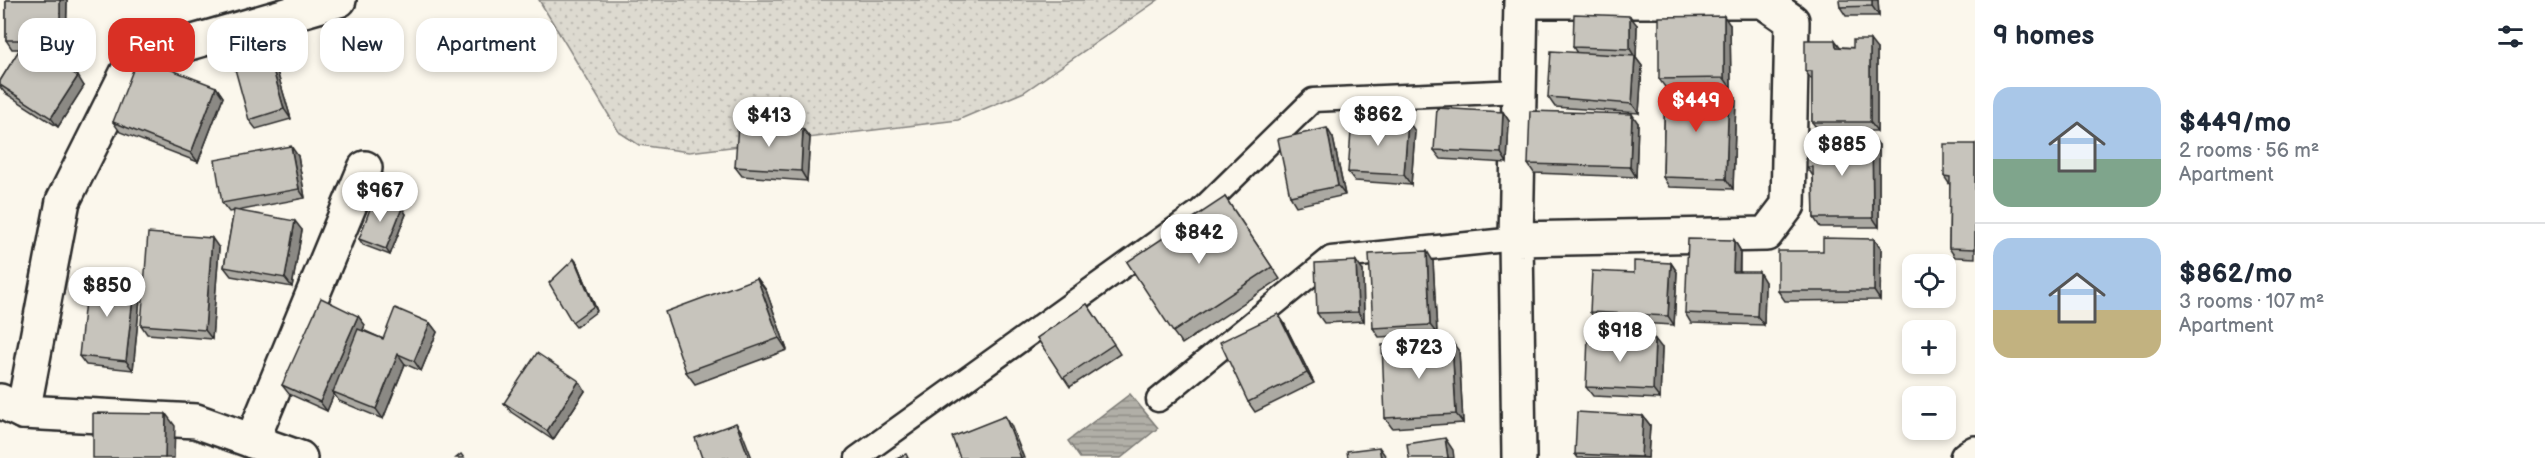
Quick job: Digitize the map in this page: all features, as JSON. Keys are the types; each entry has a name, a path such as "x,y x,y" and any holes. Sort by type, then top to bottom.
{"street":[{"path":"300,458 196,421 11,406 63,201 134,59 339,0"},
{"path":"1516,239 1766,234 1788,205 1792,21 1763,1 1521,1 1516,239 1519,458"},
{"path":"252,441 365,168"},
{"path":"1967,458 1975,453"}],"lane":[{"path":"857,458 1200,211 1313,100 1520,91"},
{"path":"1158,400 1331,258 1516,239"}],"shaded area":[{"path":"539,0 1158,0 1024,92 958,120 689,152 639,145 619,132 557,30 557,18 550,18"},
{"path":"1130,394 1158,428 1121,458 1080,458 1068,441"}],"building":[{"path":"6,0 60,0 60,18 18,18 18,40 6,40"},
{"path":"1839,0 1872,0 1872,6 1840,7"},
{"path":"1574,14 1630,16 1630,49 1573,47"},
{"path":"1724,16 1724,78 1659,79 1659,17"},
{"path":"1805,40 1835,40 1836,47 1853,48 1853,40 1870,40 1870,122 1812,122 1812,71 1805,71"},
{"path":"1551,51 1635,56 1632,104 1548,97"},
{"path":"18,52 18,72 72,72 78,76 51,118 0,85 0,81"},
{"path":"132,72 177,72 216,87 191,153 113,122"},
{"path":"236,72 274,72 284,109 249,120"},
{"path":"1665,87 1729,88 1726,179 1663,177"},
{"path":"1437,108 1503,112 1501,153 1434,150"},
{"path":"1530,111 1632,114 1630,167 1528,164"},
{"path":"1352,118 1408,121 1404,175 1348,172"},
{"path":"738,124 803,129 801,171 735,167"},
{"path":"1327,128 1338,186 1290,196 1278,139"},
{"path":"1807,136 1837,136 1837,144 1855,144 1855,136 1872,136 1873,218 1814,218 1813,167 1807,167"},
{"path":"1944,144 1975,144 1975,249 1949,248 1950,177 1944,176"},
{"path":"291,146 299,189 222,203 215,160"},
{"path":"1225,197 1272,267 1173,332 1127,262"},
{"path":"374,198 402,208 386,249 359,239"},
{"path":"234,210 295,221 285,278 224,267"},
{"path":"148,233 212,238 205,330 141,325"},
{"path":"1823,238 1874,239 1874,291 1778,291 1778,251 1823,251"},
{"path":"1688,239 1734,240 1733,272 1759,272 1757,316 1685,313"},
{"path":"1427,251 1430,325 1373,328 1369,254"},
{"path":"574,259 594,306 572,322 549,283"},
{"path":"1356,261 1358,312 1317,313 1315,263"},
{"path":"1634,261 1671,263 1668,316 1590,312 1592,271 1634,273"},
{"path":"88,274 135,279 126,361 79,356"},
{"path":"757,278 779,338 686,372 665,312"},
{"path":"321,298 358,316 320,402 282,385"},
{"path":"1087,304 1114,344 1063,378 1037,338"},
{"path":"395,308 430,323 414,361 398,354 376,409 333,392 358,329 383,339"},
{"path":"1278,314 1307,373 1248,402 1220,342"},
{"path":"1588,336 1655,339 1653,390 1586,387"},
{"path":"1452,342 1456,414 1385,418 1382,345"},
{"path":"537,353 579,381 547,431 504,403"},
{"path":"1577,412 1643,416 1641,457 1575,454"},
{"path":"93,413 166,414 165,458 93,458"},
{"path":"1005,416 1021,458 960,458 952,437"},
{"path":"736,423 749,458 702,458 695,438"},
{"path":"1445,438 1448,458 1409,458 1407,444"},
{"path":"1379,447 1381,458 1348,458 1347,451"},
{"path":"906,454 908,458 896,458"}]}
